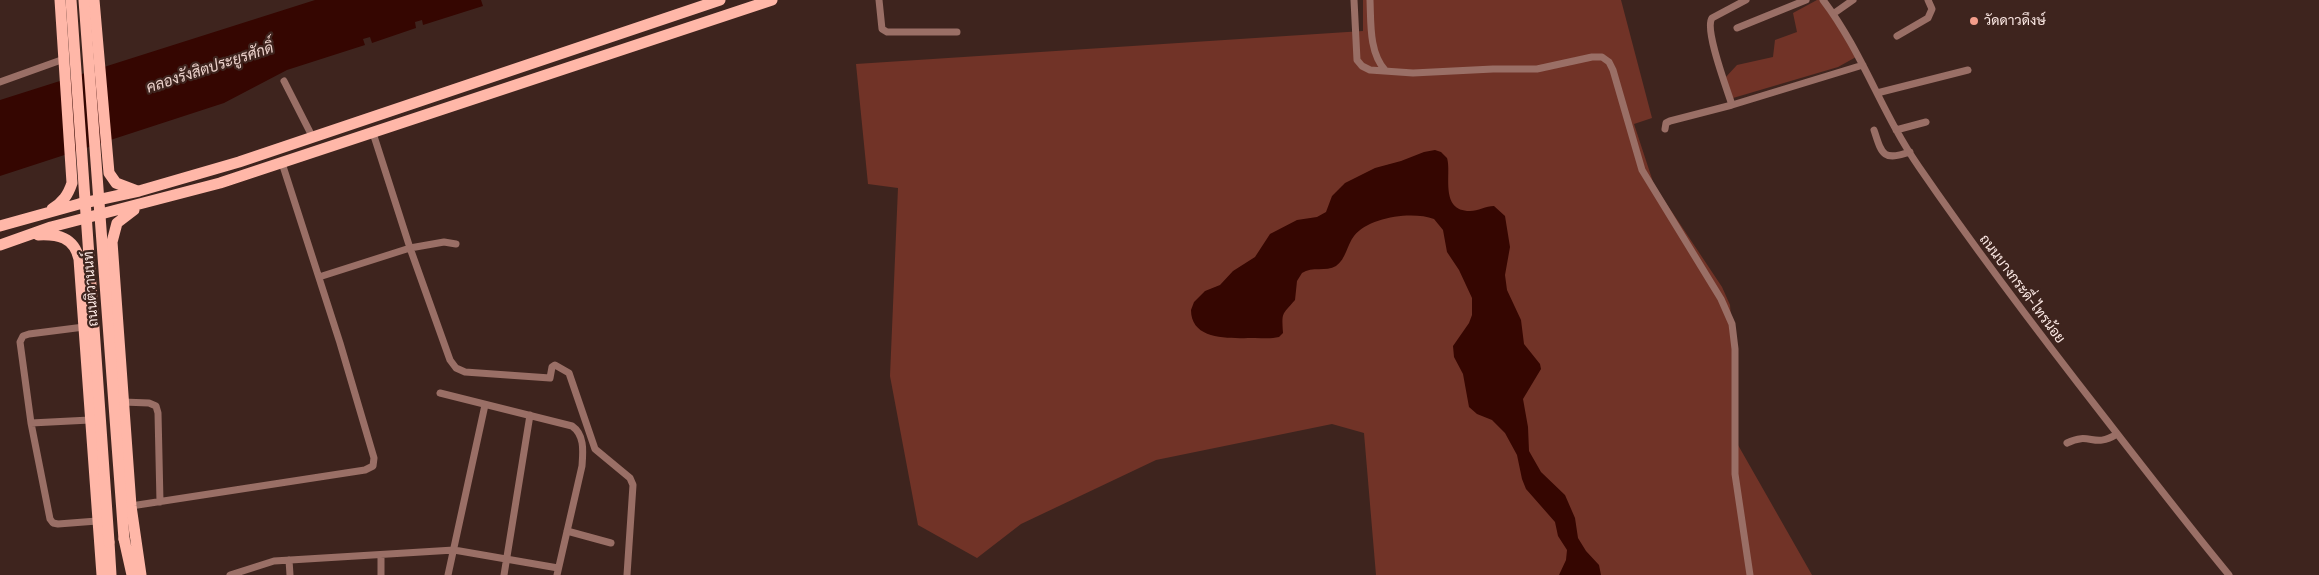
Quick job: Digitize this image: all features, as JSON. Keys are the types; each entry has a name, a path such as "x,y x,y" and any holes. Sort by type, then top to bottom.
{"main road":[{"path":"46,212 60,204 68,194 72,183 60,0"},
{"name":"ถนนติวานนท์","path":"70,0 112,575"},
{"name":"ถนนติวานนท์","path":"84,0 126,575"},
{"path":"94,0 109,173 116,183 139,191"},
{"path":"0,227 46,212 139,191 313,138 720,0"},
{"path":"0,245 24,236 144,204 282,163 772,0"},
{"path":"63,37 72,51 83,50 92,42 96,28"},
{"name":"ถนนติวานนท์","path":"141,575 131,506 115,300 113,231 116,223 125,215 144,204"},
{"name":"ถนนติวานนท์","path":"24,236 58,236 73,244 79,259 102,575"},
{"path":"82,304 115,300"},
{"path":"124,539 132,575"}],"street":[{"path":"879,0 882,30 887,32 957,32"},
{"path":"1354,0 1357,60 1362,66 1370,70 1413,74 1493,69 1522,70 1555,66 1592,57 1602,58 1609,62 1642,170 1721,299 1732,324 1735,349 1736,474 1750,575"},
{"path":"1370,0 1375,54 1378,63 1385,70"},
{"path":"1732,105 1711,38 1709,22 1712,18 1746,0"},
{"path":"1737,28 1806,0"},
{"name":"ถนนบางกระดี่-ไทรน้อย","path":"1823,0 1863,65 1896,130 1971,242 2117,434 2229,575"},
{"path":"1833,14 1854,0"},
{"path":"1897,36 1928,18 1932,9 1928,0"},
{"path":"0,82 64,63"},
{"path":"1665,129 1666,124 1670,120 1732,105 1863,65"},
{"path":"1877,93 1968,70"},
{"path":"284,81 313,138"},
{"path":"1896,130 1926,122"},
{"path":"1874,130 1884,154 1888,157 1894,158 1910,152"},
{"path":"373,133 410,248 450,360 456,368 465,372 544,379 551,377 553,365 565,369 569,373 595,449 630,478 632,485 627,575"},
{"path":"131,506 365,470 373,466 374,458 282,163"},
{"path":"319,277 410,248 444,242 456,244"},
{"path":"84,327 29,334 23,336 20,342 32,423 50,519 53,523 58,524 97,521"},
{"path":"230,575 274,561 454,550 507,559 557,572 582,466 582,439 578,430 572,426 440,393"},
{"path":"123,402 149,403 156,406 158,413 160,502"},
{"path":"448,575 485,405"},
{"path":"504,575 530,415"},
{"path":"32,423 90,420"},
{"path":"2067,443 2076,438 2086,438 2098,442 2105,441 2117,434"},
{"path":"567,531 611,543"},
{"path":"380,555 381,575"},
{"path":"289,560 290,575"}],"shaded area":[{"path":"1363,0 1621,0 1652,118 1634,124 1654,185 1722,287 1730,305 1736,380 1734,438 1812,575 1376,575 1364,433 1332,424 1156,460 1021,524 977,558 918,525 890,376 898,188 868,184 856,64 1363,31"},
{"path":"1820,0 1834,16 1856,57 1838,67 1733,98 1725,78 1737,65 1773,57 1775,40 1797,32 1793,13"}],"water":[{"name":"คลองรังสิตประยูรศักดิ์","path":"315,0 481,0 483,6 423,25 422,20 415,22 416,28 372,43 370,37 363,39 365,45 287,70 224,103 0,176 0,100"},
{"path":"1435,150 1441,152 1447,158 1450,198 1454,205 1460,209 1470,211 1494,206 1505,216 1510,247 1505,275 1507,290 1521,320 1524,344 1540,364 1541,369 1523,399 1528,427 1529,451 1541,472 1565,495 1575,518 1578,538 1586,551 1599,565 1601,575 1559,575 1566,560 1567,550 1558,536 1555,522 1526,489 1517,455 1505,433 1492,420 1477,414 1469,407 1463,374 1454,357 1453,346 1469,323 1472,315 1472,298 1459,270 1447,252 1443,230 1434,219 1403,216 1391,217 1370,224 1354,236 1342,260 1336,266 1302,273 1297,281 1295,300 1283,315 1283,333 1279,337 1225,338 1205,333 1198,328 1193,320 1191,310 1194,302 1205,291 1220,285 1233,271 1255,257 1270,234 1297,220 1317,217 1326,212 1332,196 1345,183 1375,168"}],"place":[{"name":"วัดดาวดึงษ์","path":"1974,21"}]}
